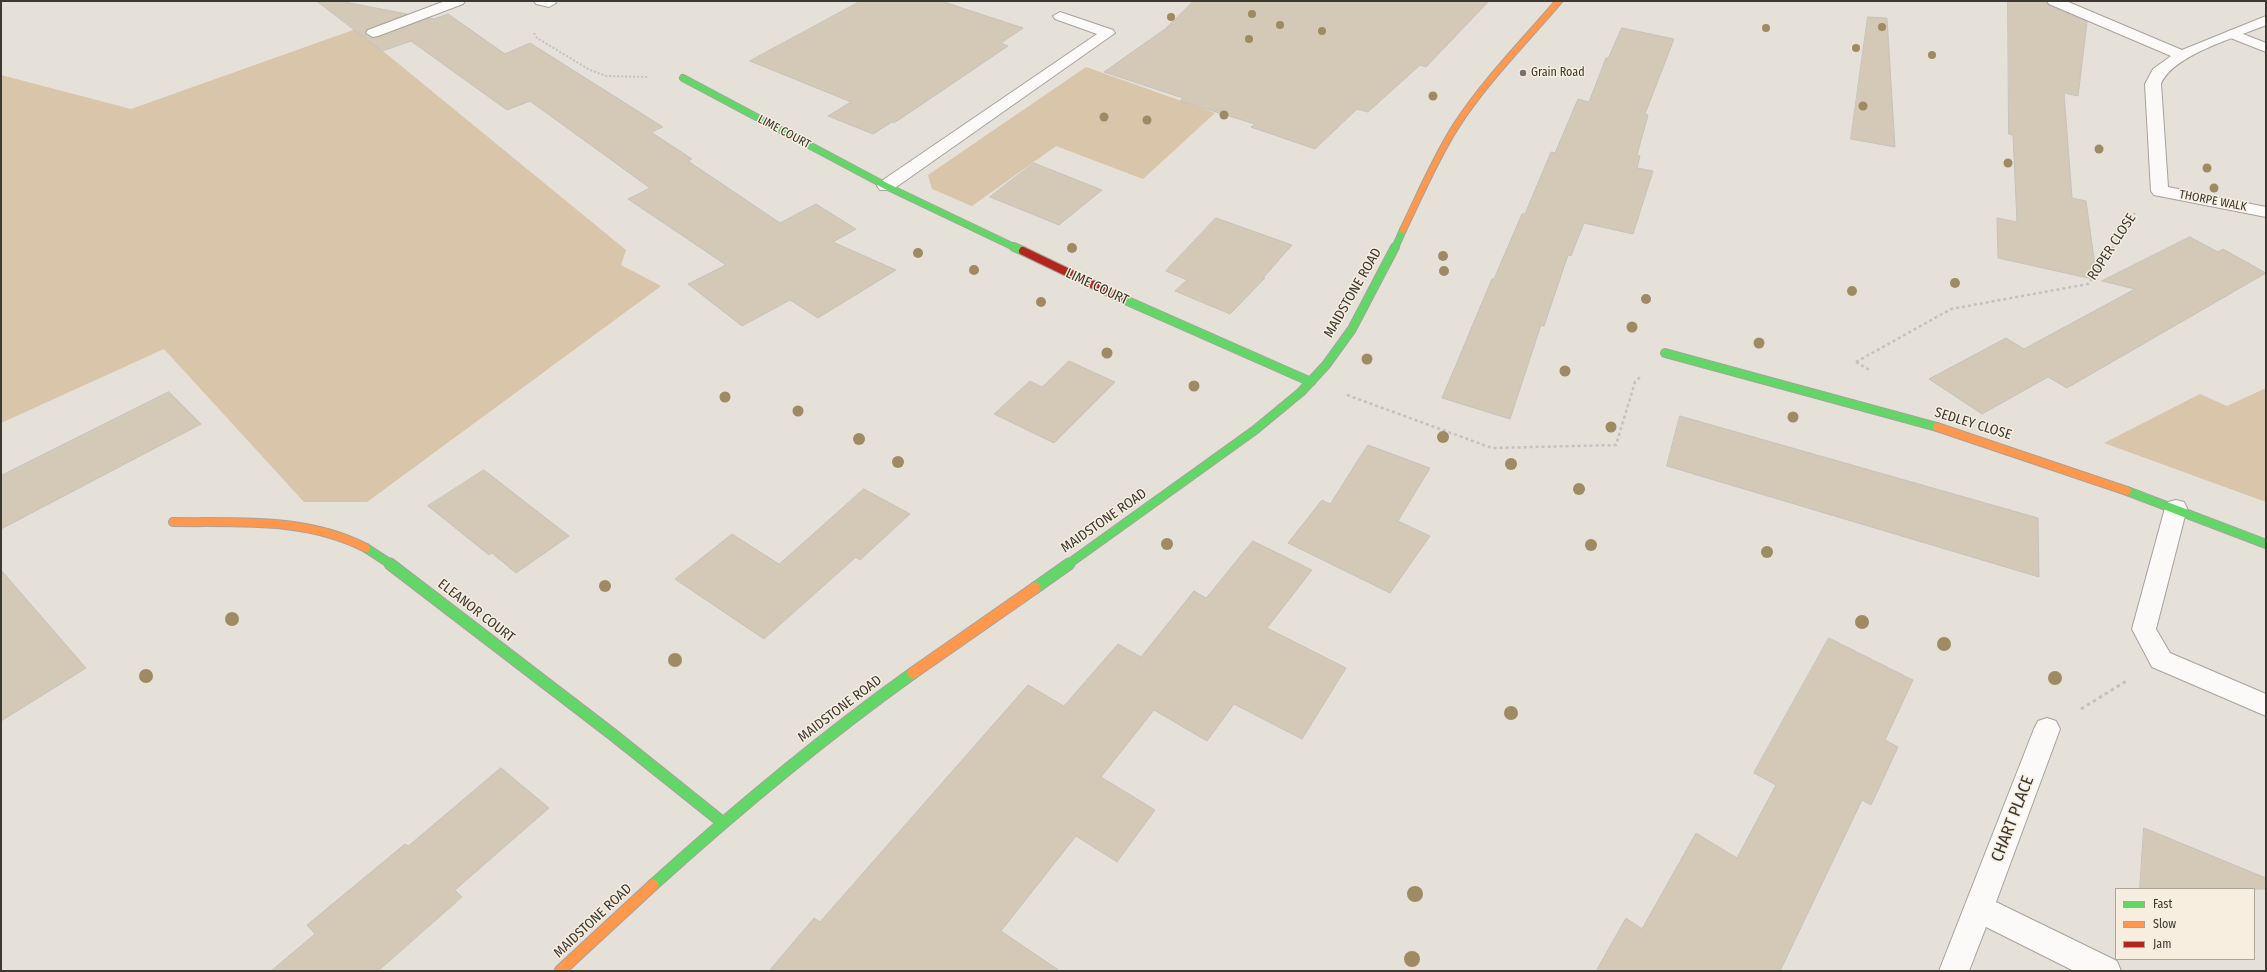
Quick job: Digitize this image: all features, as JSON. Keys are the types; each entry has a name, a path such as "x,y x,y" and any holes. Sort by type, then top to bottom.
{"street":[{"path":"373,33 458,1"},
{"name":"MAIDSTONE ROAD","path":"560,971 722,822 803,755 897,684 1135,518 1262,423 1311,382 1343,341 1361,313 1439,154 1457,125 1493,77 1559,1"},
{"path":"2054,1 2182,55"},
{"path":"886,186 1108,33 1060,16"},
{"path":"2160,191 2153,84 2158,72 2182,55 2266,20"},
{"path":"2233,34 2266,48"},
{"name":"LIME COURT","path":"683,78 886,186 1116,296 1311,382"},
{"name":"THORPE WALK","path":"2160,191 2266,212"},
{"name":"SEDLEY CLOSE","path":"1665,353 1919,422 2083,474 2176,508 2266,544"},
{"path":"2176,508 2144,629 2161,660 2266,705"},
{"name":"ELEANOR COURT","path":"173,522 286,525 322,530 352,539 399,570 612,734 722,822"},
{"name":"CHART PLACE","path":"1954,971 2047,730"},
{"path":"1979,909 2106,971"}],"path":[{"path":"545,2 531,27 537,38 590,70 606,76 683,78"},
{"name":"ROPER CLOSE","path":"1856,362 1951,309 2088,284 2136,212 2134,186 2160,191"},
{"path":"1311,382 1492,448 1616,445 1635,382 1665,353"},
{"path":"2047,730 2161,660"}],"shaded area":[{"path":"356,29 626,250 621,265 661,286 367,502 304,502 164,349 1,423 1,75 131,109"},
{"path":"1086,67 1215,113 1143,179 1056,146 972,206 932,189 928,175"},
{"path":"2266,388 2266,502 2104,443 2200,394 2227,406"}],"building":[{"path":"317,1 339,1 407,14 367,29 365,33 372,38 430,18 434,19 448,14 505,54 530,43 663,127 651,132 692,159 688,161 780,223 816,204 856,229 833,242 896,270 818,318 790,300 742,326 688,284 726,265 628,199 650,188 530,101 507,110 411,41 382,51"},
{"path":"861,1 941,1 1023,28 1001,43 1008,46 894,123 892,122 873,134 828,116 851,102 750,61"},
{"path":"1194,1 1489,1 1426,67 1420,65 1368,112 1357,109 1315,149 1251,127 1255,124 1180,101 1183,98 1104,72 1165,29"},
{"path":"2008,1 2046,1 2048,5 2087,22 2078,96 2064,93 2072,198 2086,201 2097,280 1998,258 1997,218 2017,222 2013,135 2009,134"},
{"path":"1868,17 1887,18 1895,147 1851,139"},
{"path":"1622,28 1674,39 1645,114 1648,115 1637,155 1640,156 1637,168 1653,171 1633,234 1584,223 1571,256 1568,255 1544,326 1541,325 1510,419 1442,398 1492,279 1494,279 1522,214 1525,214 1551,152 1555,153 1578,99 1589,102 1606,58 1608,58"},
{"path":"1034,163 1102,190 1059,225 990,197"},
{"path":"1216,218 1292,245 1263,278 1265,278 1230,314 1175,291 1187,280 1166,271"},
{"path":"2190,237 2218,252 2223,249 2266,273 2067,388 2048,377 1982,414 1929,379 2006,338 2024,349 2135,289 2102,281"},
{"path":"1069,361 1115,382 1054,443 994,414 1030,381 1042,387"},
{"path":"169,392 201,424 1,529 1,476"},
{"path":"1680,416 2038,518 2039,577 1667,466"},
{"path":"1368,445 1430,468 1398,521 1430,536 1390,593 1288,543 1322,500 1330,504"},
{"path":"484,470 569,536 516,573 492,553 489,555 428,506"},
{"path":"864,489 910,514 860,560 856,557 764,639 675,579 732,534 779,564"},
{"path":"1253,541 1312,570 1267,628 1346,668 1302,739 1234,704 1207,741 1154,710 1101,777 1155,810 1117,862 1076,836 1001,931 1060,971 769,971 814,918 820,922 1028,685 1064,706 1118,644 1141,657 1194,591 1206,598"},
{"path":"1,570 86,668 1,721"},
{"path":"1829,638 1913,680 1885,740 1898,747 1871,805 1862,800 1780,971 1596,971 1626,918 1642,929 1696,833 1737,858 1776,785 1754,773"},
{"path":"501,768 549,808 455,890 462,897 378,971 271,971 315,934 307,925 405,844 408,846"},
{"path":"2144,828 2266,878 2266,889 2140,888"}],"traffic: fast":[{"path":"683,78 886,186 1023,251"},
{"path":"1035,588 1255,430 1301,392 1326,365 1352,329 1374,290 1403,230"},
{"path":"1123,299 1311,382"},
{"path":"1665,353 1937,427"},
{"path":"2127,491 2266,544"},
{"path":"366,548 399,570 612,734 722,822"},
{"path":"653,885 716,829 812,748 913,673"}],"traffic: slow":[{"path":"1403,230 1434,164 1456,126 1493,77 1559,1"},
{"path":"1937,427 2127,491"},
{"path":"173,522 246,523 298,526 323,531 346,538 366,548"},
{"path":"913,673 1035,588"},
{"path":"560,971 653,885"}],"traffic: jam":[{"path":"1023,251 1123,299"}],"place":[{"name":"Grain Road","path":"1523,73"}]}
